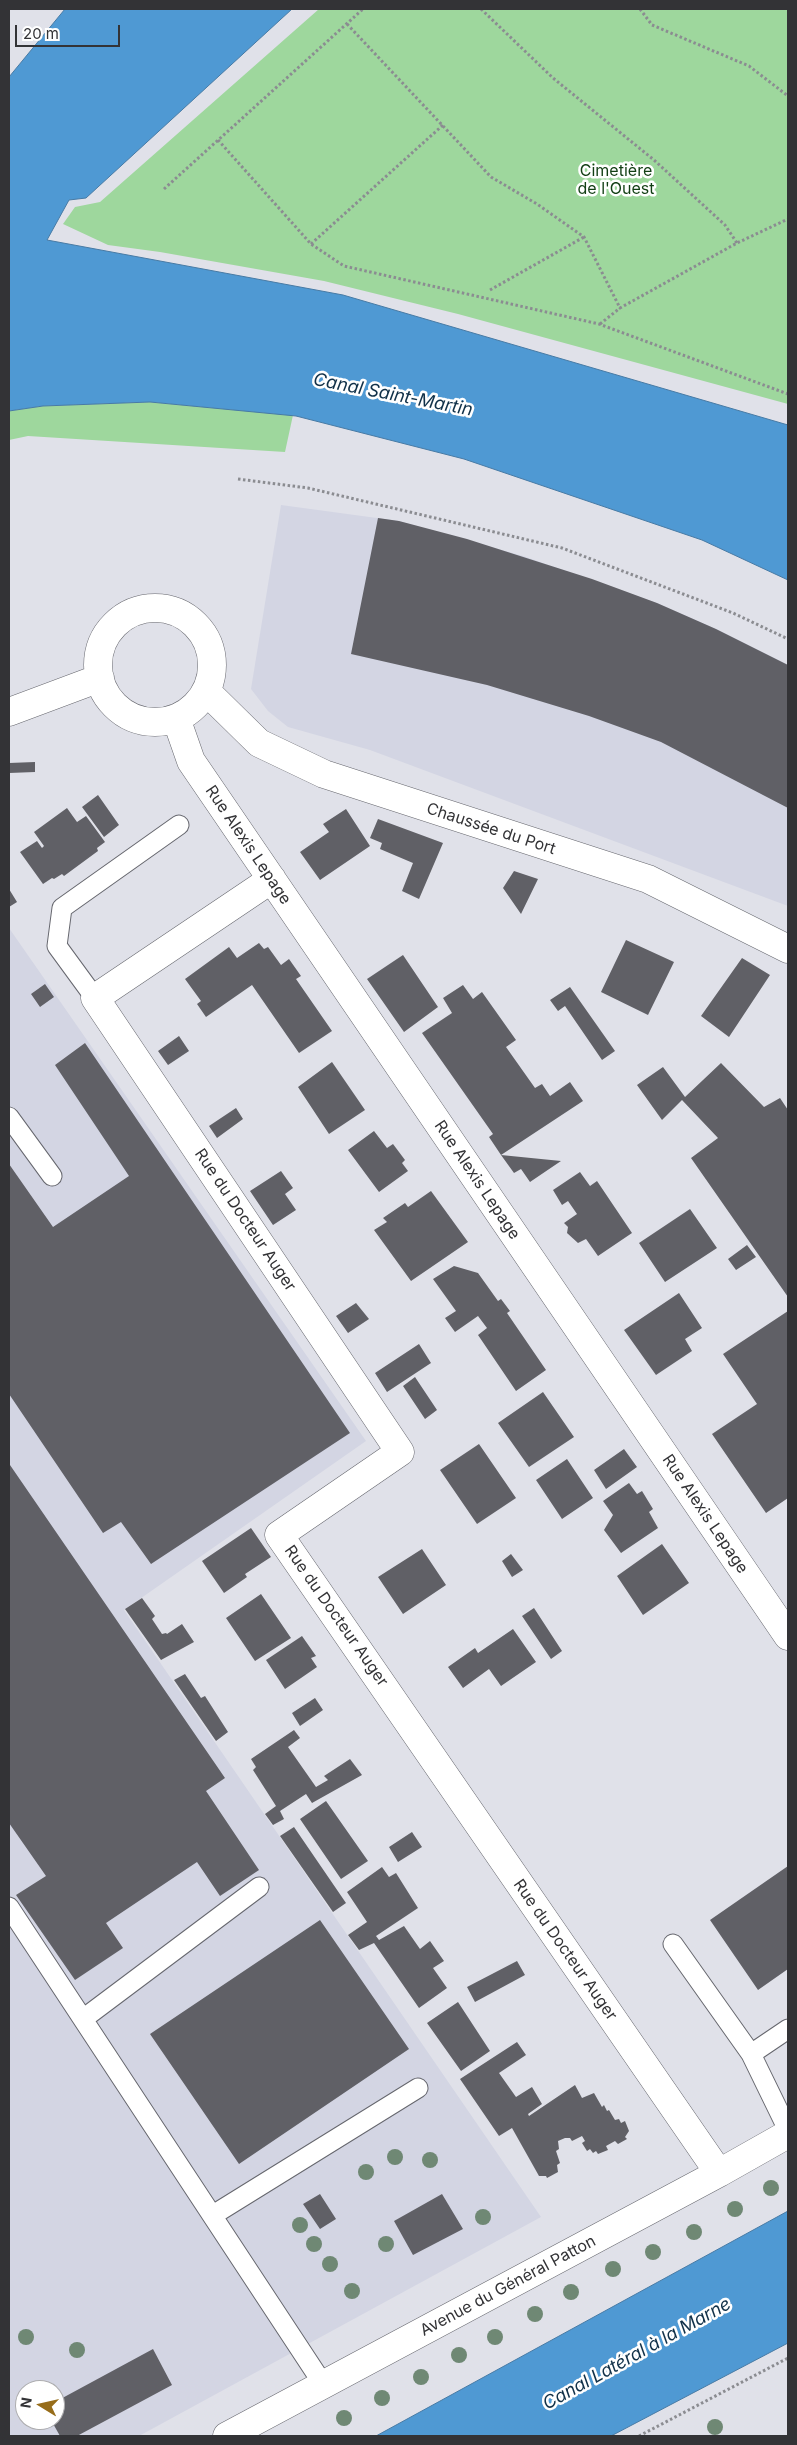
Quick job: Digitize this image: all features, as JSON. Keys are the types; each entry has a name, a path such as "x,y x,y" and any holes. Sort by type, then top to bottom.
{"street":[{"path":"152,607 172,610 190,618 203,633 211,652 212,665 206,691 188,712 176,718 160,722 144,720 129,715 116,706 106,693 100,678 98,658 104,639 116,623 133,612 152,607"},
{"path":"9,712 100,678"},
{"name":"Chaussée du Port","path":"206,691 259,743 324,774 648,879 788,949"},
{"name":"Rue Alexis Lepage","path":"176,718 191,761 788,1636"},
{"path":"95,998 272,879"},
{"name":"Rue du Docteur Auger","path":"95,998 400,1452 279,1535 719,2173"},
{"name":"Avenue du Général Patton","path":"227,2436 719,2173 788,2132"}],"lane":[{"path":"95,998 57,946 62,908 179,825"},
{"path":"9,1117 52,1176"},
{"path":"83,2019 259,1888"},
{"path":"9,1907 323,2384"},
{"path":"673,1944 751,2054 788,2132"},
{"path":"751,2054 788,2029"},
{"path":"213,2215 418,2088"}],"path":[{"path":"164,189 363,9"},
{"path":"481,9 553,78 654,160 725,225 737,243"},
{"path":"640,9 652,25 749,66 788,96"},
{"path":"346,24 491,177 537,204 584,237 620,308"},
{"path":"311,244 443,125"},
{"path":"218,140 311,244 344,266 599,324 788,394"},
{"path":"599,324 620,308 737,243 788,219"},
{"path":"490,290 584,237"},
{"path":"238,479 308,488 562,548 732,613 788,638"},
{"path":"640,2436 788,2358"}],"shaded area":[{"path":"281,505 399,521 523,556 657,603 716,629 788,665 788,906 370,750 288,727 268,711 251,689"},
{"path":"9,928 366,1441 124,1610 541,2217 139,2436 9,2436"}],"green space":[{"name":"Cimetière de l'Ouest","path":"319,9 788,9 788,404 458,314 324,281 160,252 108,245 63,224 75,207 100,202"},
{"path":"150,402 293,415 285,452 28,436 9,440 9,411 43,406"}],"water":[{"name":"Canal Saint-Martin","path":"65,9 292,9 86,198 69,200 47,240 343,295 788,425 788,580 702,540 464,459 296,416 150,402 43,406 9,411 9,77"},
{"name":"Canal Latéral à la Marne","path":"788,2211 788,2343 611,2436 376,2436"}],"building":[{"path":"378,518 399,521 467,539 592,579 657,603 716,629 788,665 788,808 661,742 589,716 487,685 351,654"},
{"path":"35,762 35,772 9,773 9,763"},
{"path":"98,795 119,825 104,837 82,807"},
{"path":"67,808 77,822 86,816 105,842 97,848 98,851 64,876 62,874 43,884 20,852 37,841 42,848 44,846 34,832"},
{"path":"346,809 370,846 320,880 300,852 329,832 323,824"},
{"path":"378,819 443,843 419,899 402,891 413,863 380,849 382,843 370,838"},
{"path":"514,871 538,879 521,914 503,888"},
{"path":"9,889 17,902 9,907"},
{"path":"626,940 674,962 648,1015 601,992"},
{"path":"259,943 264,949 268,947 281,965 289,959 301,976 296,979 332,1031 299,1053 252,985 206,1017 197,1004 201,1001 185,979 229,947 237,958"},
{"path":"403,955 438,1007 404,1032 367,979"},
{"path":"742,958 770,975 729,1037 701,1016"},
{"path":"45,984 54,997 40,1007 31,994"},
{"path":"463,985 473,999 482,992 516,1040 506,1047 535,1088 542,1084 550,1096 570,1082 583,1101 501,1155 489,1137 493,1134 422,1033 452,1013 443,998"},
{"path":"570,987 615,1051 602,1060 565,1006 558,1011 550,1000"},
{"path":"179,1036 189,1051 168,1065 158,1051"},
{"path":"85,1043 350,1433 151,1564 121,1522 103,1533 9,1394 9,1164 53,1227 129,1176 55,1065"},
{"path":"332,1062 365,1110 329,1134 298,1087"},
{"path":"721,1063 764,1107 780,1098 788,1110 788,1297 691,1158 718,1138 682,1100 662,1120 637,1085 663,1067 685,1097"},
{"path":"236,1108 243,1119 217,1138 209,1126"},
{"path":"374,1131 387,1148 393,1144 405,1160 402,1163 408,1171 379,1192 348,1150"},
{"path":"501,1155 561,1161 530,1182 521,1169 514,1173"},
{"path":"281,1171 293,1188 285,1194 296,1210 273,1225 250,1191"},
{"path":"580,1172 590,1186 597,1181 632,1233 598,1256 586,1239 578,1243 567,1233 568,1227 564,1223 577,1214 568,1201 562,1205 553,1190"},
{"path":"431,1191 468,1242 411,1281 374,1230 387,1222 383,1218 405,1203 408,1207"},
{"path":"690,1209 717,1248 665,1282 639,1243"},
{"path":"747,1245 756,1257 736,1270 728,1259"},
{"path":"454,1266 478,1273 498,1301 501,1299 510,1311 507,1313 546,1370 516,1391 478,1335 487,1328 478,1316 455,1332 445,1318 456,1311 433,1279"},
{"path":"679,1293 702,1328 685,1339 692,1351 656,1375 624,1330"},
{"path":"356,1303 369,1319 348,1333 336,1316"},
{"path":"788,1311 788,1498 766,1513 712,1434 757,1404 723,1354"},
{"path":"419,1344 431,1363 387,1392 375,1373"},
{"path":"415,1377 437,1410 425,1419 403,1386"},
{"path":"543,1392 574,1437 529,1467 498,1423"},
{"path":"479,1444 516,1498 477,1524 440,1470"},
{"path":"624,1449 637,1467 606,1489 594,1470"},
{"path":"567,1459 593,1498 562,1519 536,1480"},
{"path":"10,1465 225,1778 206,1791 259,1870 220,1896 197,1862 106,1923 123,1948 75,1980 16,1895 46,1876 9,1823"},
{"path":"629,1483 637,1494 642,1491 653,1509 649,1512 658,1528 621,1553 604,1530 613,1515 603,1501"},
{"path":"251,1528 271,1557 245,1574 247,1577 224,1593 202,1561"},
{"path":"662,1544 689,1583 643,1615 617,1576"},
{"path":"422,1549 446,1585 403,1614 378,1577"},
{"path":"511,1554 523,1570 512,1577 502,1561"},
{"path":"261,1594 291,1638 255,1661 226,1618"},
{"path":"142,1598 155,1616 152,1619 162,1634 167,1634 182,1624 194,1642 161,1660 125,1609"},
{"path":"534,1608 562,1651 551,1659 522,1616"},
{"path":"513,1629 536,1662 501,1686 489,1669 463,1688 448,1667 475,1648 478,1653"},
{"path":"302,1636 316,1656 311,1658 317,1667 285,1689 266,1660"},
{"path":"185,1674 201,1698 205,1696 228,1732 216,1741 174,1680"},
{"path":"315,1698 323,1710 300,1726 292,1713"},
{"path":"294,1730 300,1738 288,1747 316,1787 328,1780 324,1776 350,1759 362,1775 312,1803 306,1794 280,1811 284,1819 273,1825 265,1814 276,1806 253,1770 256,1767 251,1759"},
{"path":"326,1801 368,1861 341,1879 300,1819"},
{"path":"294,1827 346,1903 333,1912 280,1836"},
{"path":"412,1832 422,1847 398,1862 389,1847"},
{"path":"788,1866 788,1969 758,1990 710,1920"},
{"path":"382,1867 389,1877 396,1873 418,1908 376,1936 379,1940 404,1926 420,1949 430,1941 444,1961 433,1968 447,1988 419,2008 374,1943 359,1950 348,1935 367,1922 347,1892"},
{"path":"320,1920 409,2049 239,2164 150,2034"},
{"path":"517,1961 525,1975 475,2002 467,1987"},
{"path":"458,2002 490,2051 461,2071 427,2023"},
{"path":"517,2042 526,2055 499,2073 516,2097 532,2087 542,2104 528,2114 529,2116 575,2085 582,2098 594,2093 602,2107 604,2105 607,2111 609,2110 615,2120 619,2119 621,2123 625,2121 629,2131 625,2137 627,2139 618,2144 615,2141 606,2146 608,2150 598,2154 596,2151 593,2153 590,2149 587,2151 582,2143 585,2141 582,2136 572,2141 570,2138 565,2138 558,2141 559,2149 556,2151 560,2163 557,2165 558,2172 547,2178 546,2176 539,2176 512,2128 499,2136 460,2079"},
{"path":"320,2194 336,2219 320,2229 303,2204"},
{"path":"442,2194 463,2229 413,2255 394,2221"},
{"path":"153,2349 172,2385 77,2436 60,2436 57,2430 65,2430 65,2397"}]}
